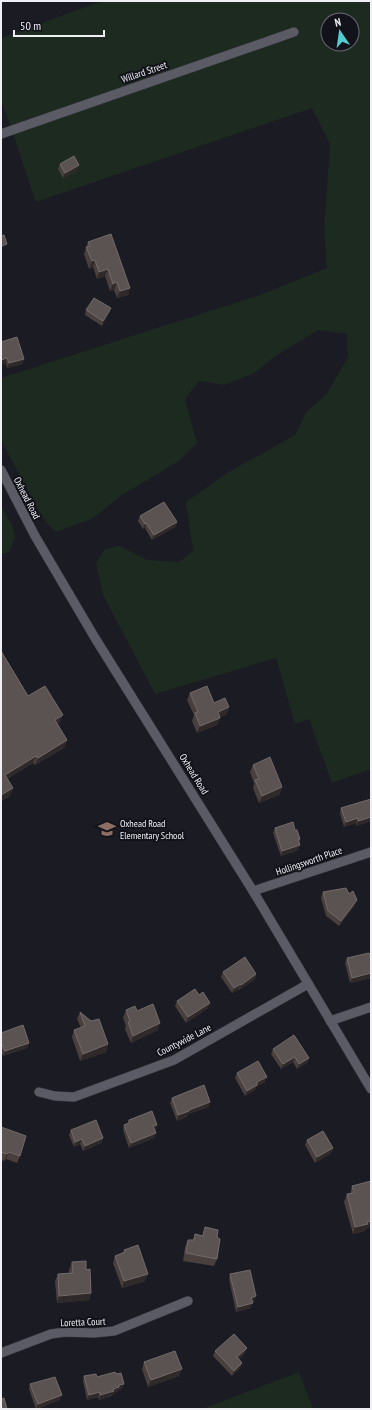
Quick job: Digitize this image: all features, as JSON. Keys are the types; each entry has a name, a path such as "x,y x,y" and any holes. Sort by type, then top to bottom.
{"street":[{"name":"Willard Street","path":"1,134 294,32"},
{"name":"Oxhead Road","path":"1,470 35,536 95,638 253,891 371,1089"},
{"name":"Hollingsworth Place","path":"253,891 371,852"},
{"name":"Countywide Lane","path":"39,1092 55,1096 74,1097 174,1060 308,984"},
{"path":"330,1021 371,1007"},
{"name":"Loretta Court","path":"1,1353 51,1334 65,1332 94,1333 114,1331 188,1301"}],"green space":[{"path":"102,1 371,1 371,769 332,783 309,719 295,724 276,658 155,694 103,595 96,563 105,549 120,546 147,560 179,562 193,551 186,502 227,473 295,435 307,411 326,395 348,357 347,334 318,330 274,357 253,374 224,385 199,381 185,399 197,443 179,461 122,495 92,519 55,532 42,517 1,438 1,378 260,295 327,268 324,232 330,144 312,108 36,202 1,100 1,38"},
{"path":"1,506 12,525 15,538 9,552 1,555"},
{"path":"299,1372 313,1409 202,1409"}],"building":[{"path":"74,156 79,165 65,173 60,164"},
{"path":"111,234 130,288 120,291 117,282 113,284 108,269 99,272 95,260 92,261 86,247 90,246 88,242"},
{"path":"4,235 7,244 1,246 1,236"},
{"path":"94,298 111,308 103,321 86,310"},
{"path":"17,337 24,359 9,363 7,358 1,360 1,342"},
{"path":"164,502 177,522 154,535 140,516"},
{"path":"1,651 28,696 45,686 63,715 55,720 67,740 38,758 36,756 5,775 13,788 1,795"},
{"path":"207,686 214,703 225,698 229,707 218,712 220,718 200,726 195,713 198,712 190,693"},
{"path":"270,757 282,787 262,796 255,780 259,779 253,765"},
{"path":"371,799 371,817 358,821 358,818 346,822 341,808"},
{"path":"293,822 300,839 298,839 300,845 282,851 275,828"},
{"path":"346,888 349,894 353,891 357,900 341,921 328,911 323,892"},
{"path":"369,953 371,960 371,973 352,978 347,958"},
{"path":"245,957 256,974 241,985 234,988 223,972"},
{"path":"195,989 199,995 203,992 210,1003 188,1017 177,1001"},
{"path":"153,1004 160,1023 133,1036 126,1010 135,1006 137,1011"},
{"path":"80,1012 91,1021 99,1019 108,1044 83,1054 74,1030 85,1026"},
{"path":"23,1025 29,1043 5,1051 1,1042 1,1033"},
{"path":"294,1035 309,1058 299,1064 295,1057 283,1064 273,1049"},
{"path":"258,1061 267,1077 257,1082 257,1085 247,1091 237,1073"},
{"path":"204,1085 210,1102 178,1115 172,1098"},
{"path":"152,1111 157,1125 153,1126 156,1133 131,1143 124,1125 129,1123 129,1120"},
{"path":"96,1120 103,1138 85,1146 82,1139 75,1142 71,1130"},
{"path":"1,1127 26,1136 20,1156 9,1152 7,1154 1,1152"},
{"path":"323,1131 333,1148 317,1157 307,1140"},
{"path":"371,1181 371,1221 367,1222 368,1224 355,1227 347,1194 354,1193 352,1186"},
{"path":"205,1227 218,1230 217,1237 220,1239 217,1259 186,1253 188,1240 194,1240 195,1234 203,1236"},
{"path":"138,1245 148,1274 124,1281 115,1256 125,1252 124,1250"},
{"path":"86,1261 86,1270 90,1269 91,1293 59,1296 58,1274 73,1273 72,1262"},
{"path":"250,1270 256,1296 251,1298 253,1303 238,1307 230,1274"},
{"path":"234,1334 247,1348 237,1357 242,1363 234,1371 215,1351"},
{"path":"175,1351 182,1369 151,1380 144,1362"},
{"path":"115,1372 116,1374 121,1373 124,1384 113,1389 114,1391 100,1395 100,1392 89,1395 84,1376 96,1374 97,1377"},
{"path":"55,1377 62,1395 38,1404 30,1384"},
{"path":"4,1398 7,1409 1,1409 1,1399"}],"place":[{"name":"Oxhead Road Elementary School","path":"107,829"}]}
